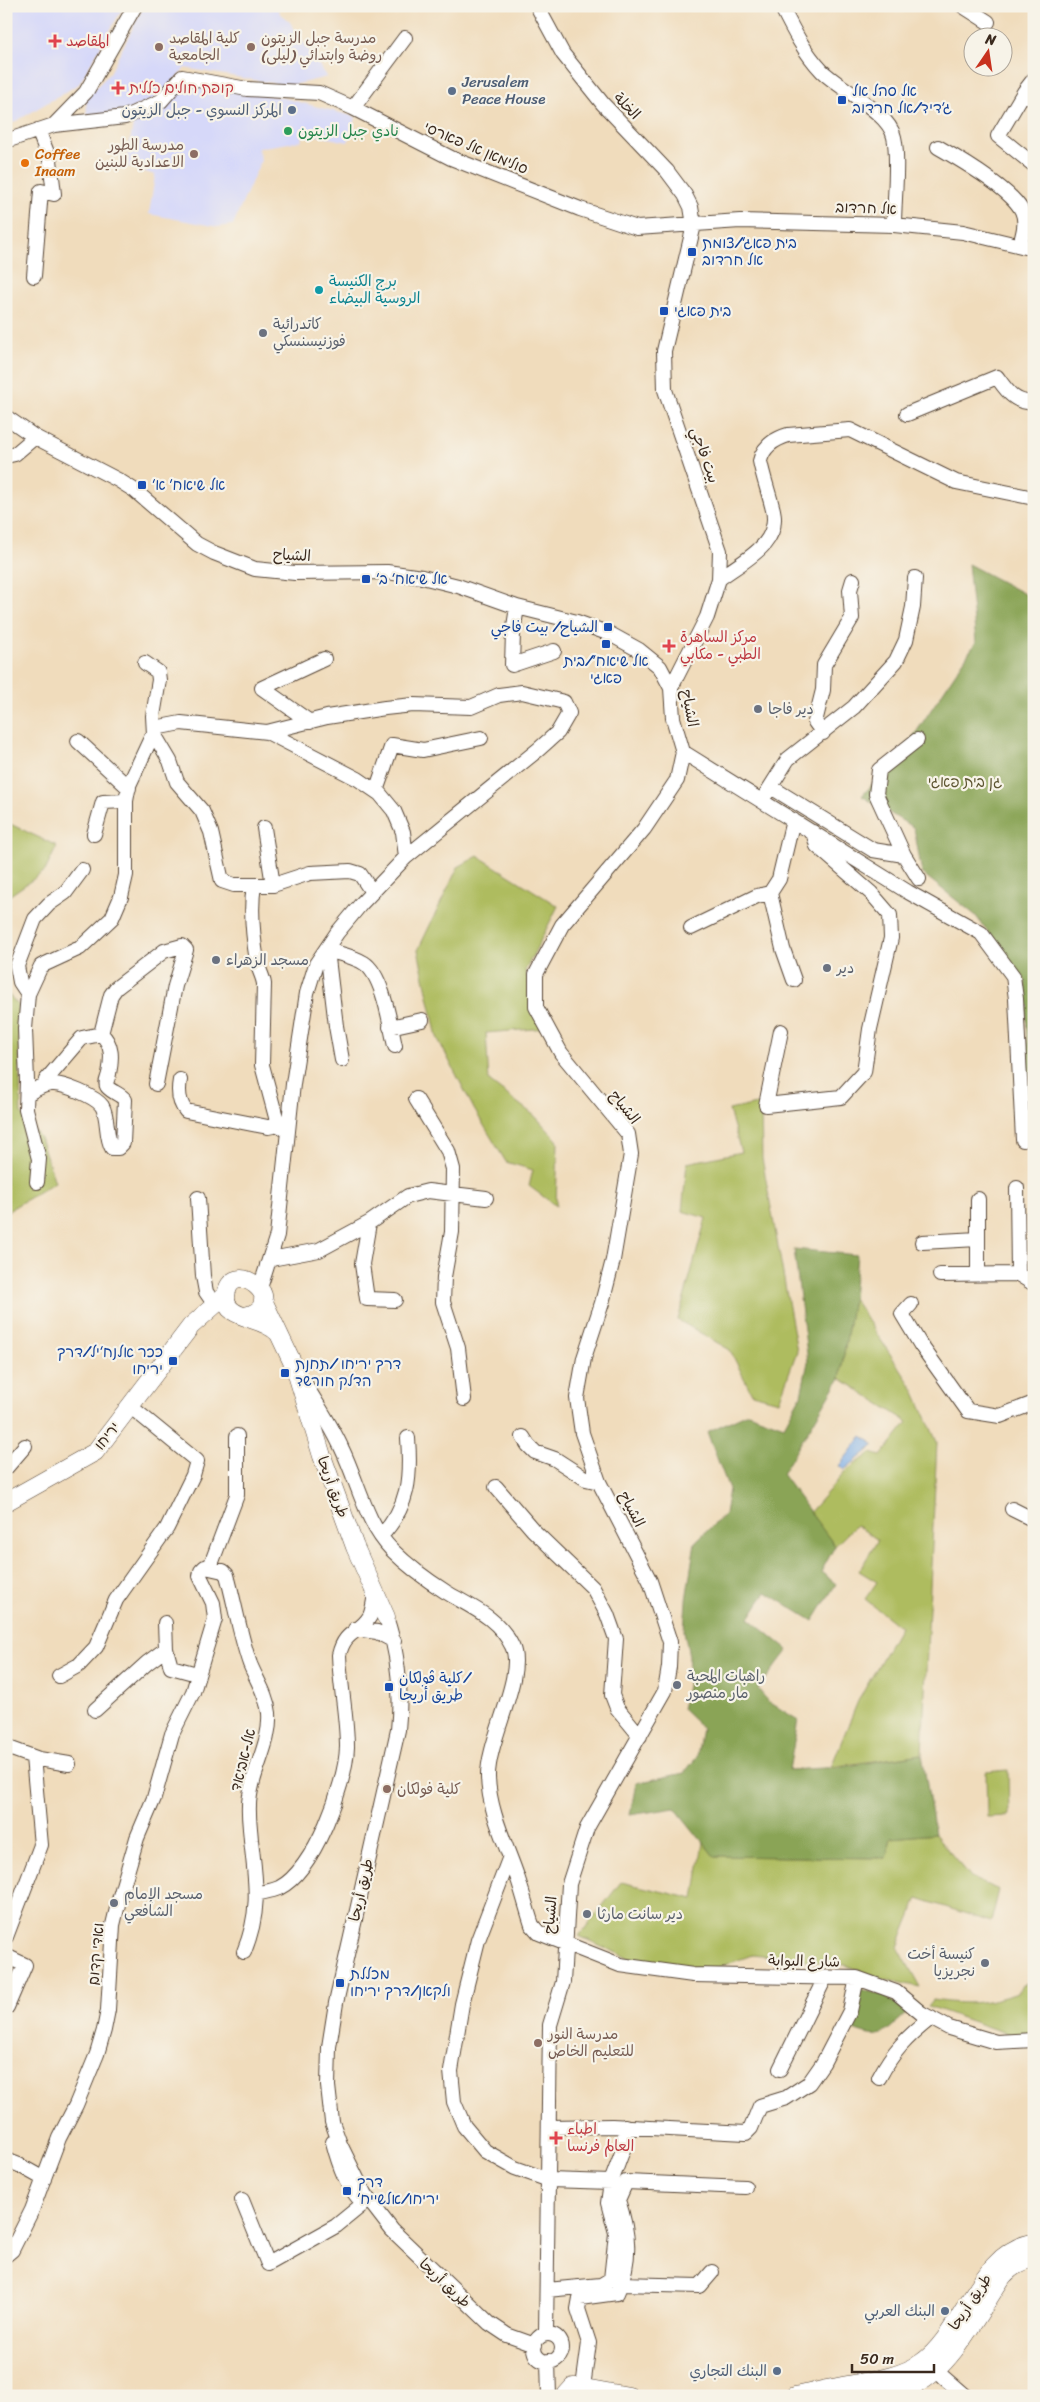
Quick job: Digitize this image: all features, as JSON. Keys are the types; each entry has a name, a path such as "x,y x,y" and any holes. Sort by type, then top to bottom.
{"main road":[{"path":"282,1337 274,1328 240,1315 220,1300 234,1282 245,1279 251,1280 262,1294 282,1337 295,1368"},
{"path":"240,1315 257,1311 262,1294"},
{"name":"יריחו","path":"6,1502 95,1452 181,1339 200,1316 220,1300"},
{"name":"יריחו","path":"181,1339 206,1320 219,1315 240,1315"},
{"name":"طريق أريحا","path":"295,1368 325,1465 355,1547 386,1617"},
{"name":"طريق أريحا","path":"870,2396 900,2374 923,2362 942,2345 992,2269 1008,2252 1034,2243"},
{"name":"طريق أريحا","path":"795,2396 886,2385 911,2391 953,2351 1011,2267 1024,2260 1034,2258"},
{"path":"565,2396 573,2387 583,2387 629,2396"}],"street":[{"path":"6,141 54,125 86,92 135,6"},
{"name":"الخلة","path":"536,6 563,54 602,104 668,171 692,207 694,226"},
{"path":"782,6 799,42 822,70 839,87 880,114 890,126 894,136 895,150 894,225"},
{"path":"963,6 988,22"},
{"path":"353,108 405,38"},
{"name":"סולימאן אל פארסי","path":"54,125 125,117 161,101 182,77 246,89 319,93 353,108 451,158 580,209 637,228 694,226"},
{"path":"1034,79 1029,96 998,136 1034,165"},
{"path":"34,276 41,191 54,196 50,160 38,130"},
{"path":"938,146 986,176 1022,210 1027,247"},
{"name":"אל חרדוב","path":"694,226 740,221 894,225 963,232 1027,247"},
{"name":"بيت فاجي","path":"671,688 707,617 719,579 720,551 665,390 664,351 694,226"},
{"path":"907,414 997,377 1010,394 1018,400 1034,402"},
{"name":"الشياح","path":"6,417 35,437 134,490 197,544 255,569 295,573 387,572 422,577 458,586 517,607 577,622 610,634 639,650 660,666 671,688 673,718 683,752 676,780 644,829 562,925 536,974 536,1007 561,1053 628,1134 631,1154 613,1260 602,1303 584,1358 577,1398 582,1434 600,1482 650,1581 670,1642 669,1667 665,1691 587,1828 569,1884 563,1982 550,2025 546,2334"},
{"path":"719,579 760,550 769,540 774,527 774,512 760,460 762,452 767,447 778,438 788,435 850,430 956,482 1034,498"},
{"path":"6,456 15,454 35,437"},
{"path":"762,801 788,759 854,707 896,661 906,640 913,608 915,578"},
{"path":"823,733 815,722 823,690 822,671 852,618 850,590 853,580"},
{"path":"517,607 513,633 512,665 554,651"},
{"path":"310,722 262,688 324,659"},
{"path":"145,663 158,672 159,680 152,716 154,734 170,761 177,782 202,811 211,832 222,881 234,886 273,885 310,873 350,871 360,874 372,892"},
{"path":"37,1182 39,1159 26,1109 25,1029 28,994 42,966 80,948 112,918 121,897 126,875 127,794 138,763 160,727 181,723 267,732 385,708 413,705 471,707 500,695 522,692 564,702 569,712 558,732 540,749 406,857 372,892 337,933 316,964 307,993 284,1128 277,1235 262,1294"},
{"path":"267,732 358,779 376,791 394,811 403,832 406,857"},
{"path":"376,791 392,745 423,750 481,738"},
{"path":"917,740 879,770 876,794 904,855 920,879"},
{"path":"78,741 127,794"},
{"path":"683,752 908,892 981,933 1014,976 1023,1140"},
{"path":"771,786 873,850 904,855"},
{"path":"94,834 103,802 127,794"},
{"path":"691,928 757,896 770,893 779,879 793,820"},
{"path":"264,828 273,885"},
{"path":"781,1031 766,1105 841,1097 864,1072 870,1029 891,938 890,915 871,893 817,846 813,832"},
{"path":"28,994 20,982 17,966 35,918 49,904 65,893 82,870"},
{"path":"254,885 252,902 254,936 257,964 263,973 264,984 262,1066 284,1128"},
{"path":"770,893 783,949 794,980"},
{"path":"101,1034 112,995 116,988 164,951 182,946 186,950 175,986 156,1084"},
{"path":"327,950 356,958 366,964 378,982 395,1046"},
{"path":"327,950 342,1060"},
{"path":"390,1027 422,1020"},
{"path":"27,1094 46,1084 54,1083 74,1089 97,1102 103,1107 108,1141 112,1148 118,1148 123,1143 125,1100 122,1095 108,1088 106,1084 111,1057 109,1041 101,1034"},
{"path":"46,1084 46,1080 82,1038 101,1034"},
{"path":"180,1080 178,1088 182,1106 186,1111 268,1127 284,1128"},
{"path":"416,1099 448,1151 453,1169 452,1232 444,1277 443,1302 458,1348 464,1399"},
{"path":"1017,1188 1018,1274"},
{"path":"245,1279 263,1270 271,1259 319,1250 369,1223 408,1196 428,1191 454,1192 486,1198"},
{"path":"198,1198 203,1276 206,1292 220,1300"},
{"path":"978,1199 978,1274"},
{"path":"369,1223 362,1264 367,1299 395,1300"},
{"path":"922,1242 978,1239"},
{"path":"940,1275 1018,1274 1034,1284"},
{"path":"911,1304 902,1314 920,1344 968,1411 1000,1416 1034,1403"},
{"name":"شارع البوابة","path":"295,1368 342,1448 374,1525 391,1549 417,1571 488,1616 500,1627 512,1646 516,1663 494,1739 488,1777 491,1796 509,1859 532,1925 538,1933 620,1965 655,1970 693,1975 857,1978 896,1992 931,2018 949,2028 996,2042 1034,2040"},
{"path":"58,1676 79,1665 96,1647 116,1600 167,1528 193,1475 197,1460 131,1406"},
{"path":"208,1567 237,1495 237,1436"},
{"path":"523,1437 528,1446 535,1452 555,1459 586,1479 600,1482"},
{"path":"381,1536 393,1522 408,1489 410,1462 408,1438"},
{"path":"6,1468 25,1446"},
{"path":"496,1488 533,1530 593,1588 607,1614 616,1639 612,1695 617,1708 640,1736"},
{"path":"1012,1509 1034,1520"},
{"name":"ואדי קדום","path":"7,2254 32,2210 59,2138 76,2105 97,2054 108,2010 111,1950 120,1896 137,1838 154,1798 172,1734 192,1692 216,1612 200,1576 201,1571 208,1567"},
{"name":"אל-אביאד","path":"208,1567 223,1571 228,1575 250,1663 266,1698 269,1715 266,1739 248,1807 256,1894 254,1927 244,1952"},
{"path":"256,1894 278,1889 291,1879 308,1856 337,1798 344,1772 346,1746 339,1654 341,1643 371,1614 375,1592"},
{"name":"طريق أريحا","path":"386,1617 394,1641 401,1686 398,1730 336,2003 329,2047 328,2086 332,2122 366,2195 392,2230 489,2323 507,2335 534,2344"},
{"path":"165,1623 166,1649 171,1667 197,1674"},
{"path":"355,1629 377,1632 394,1641"},
{"path":"95,1710 147,1663 166,1649"},
{"path":"6,1747 32,1757 69,1764"},
{"path":"6,1937 41,1845 32,1757"},
{"path":"509,1859 478,1940 462,2004 451,2071 454,2102 464,2126 485,2151 515,2168 549,2180 611,2182"},
{"path":"6,1956 25,1965 6,2007"},
{"path":"780,2069 825,1978"},
{"path":"550,2128 625,2126 746,2133 751,2128 760,2106 786,2098 809,2083 850,2011 857,1978"},
{"path":"879,2078 890,2057 909,2036 931,2018"},
{"path":"332,2122 332,2137 338,2161 346,2181 363,2204 392,2230"},
{"path":"546,2290 601,2285 611,2279 616,2233 608,2203 611,2182 623,2150 625,2126"},
{"path":"6,2160 44,2179"},
{"path":"583,2387 589,2343 578,2309 580,2298 617,2293 621,2284 627,2253 627,2229 618,2200 626,2182 745,2186"},
{"path":"242,2200 268,2264 336,2226 363,2204"},
{"path":"621,2284 700,2286 712,2272"},
{"path":"546,2334 557,2338 561,2345 558,2356 548,2361 537,2356 534,2344 546,2334"},
{"path":"548,2361 549,2396"},
{"path":"935,2370 965,2396"}],"shaded area":[{"name":"المقاصد","path":"6,6 124,6 79,84 6,127"},
{"path":"144,6 278,6 280,14 289,21 327,77 289,86 185,68 160,96 115,116 87,115 86,98 110,73"},
{"name":"مدرسة الطور الاعدادية للبنين","path":"192,84 280,97 356,117 348,142 304,133 301,141 258,148 261,160 233,225 218,227 149,214 155,175 125,166 134,120"}],"green space":[{"name":"גן בית פאגי","path":"968,564 1034,599 1034,1117 1030,1117 1025,980 975,915 922,873 914,828 862,796 911,740 976,642"},
{"path":"6,822 57,846 45,871 6,898"},
{"path":"478,856 558,906 525,971 546,1028 486,1033 489,1081 535,1116 558,1141 556,1206 529,1186 533,1170 506,1162 474,1109 437,1037 418,950 458,867"},
{"path":"6,992 18,1005 21,1113 40,1138 55,1182 6,1212"},
{"path":"761,1103 762,1158 797,1351 779,1401 752,1394 730,1350 678,1320 706,1218 682,1211 687,1163 741,1152 729,1110"},
{"path":"794,1249 857,1255 853,1298 840,1378 782,1474 835,1546 821,1572 836,1584 813,1621 766,1592 749,1618 788,1650 758,1689 769,1702 798,1720 789,1770 841,1767 922,1754 935,1834 891,1838 886,1858 714,1856 675,1808 630,1815 636,1783 684,1773 697,1757 702,1728 682,1709 687,1686 689,1656 684,1631 686,1600 695,1542 725,1514 729,1489 707,1432 748,1413 784,1426 801,1395 808,1362"},
{"path":"853,1298 914,1390 937,1442 922,1754 831,1767 858,1701 900,1627 865,1599 877,1582 859,1571 878,1540 856,1525 835,1546 809,1513 847,1470 871,1453 881,1456 908,1422 840,1378"},
{"path":"1008,1770 1009,1816 987,1817 986,1772"},
{"path":"935,1834 971,1878 999,1890 991,1922 918,1898 898,1947 920,1987 882,1979 845,1965 752,1955 711,1970 639,1963 579,1936 621,1882 694,1899 703,1842 714,1856 886,1858 891,1838"},
{"path":"1034,1982 1034,2037 1017,2037 928,2006 933,2000 966,2003 995,1999 1018,1993 1022,1985"},
{"path":"856,1988 883,1995 908,2012 886,2032 880,2034 867,2034 846,2027"}],"water":[{"path":"862,1436 875,1445 844,1470 839,1466"}],"place":[{"name":"المقاصد","path":"55,41"},
{"name":"كلية المقاصد الجامعية","path":"159,47"},
{"name":"مدرسة جبل الزيتون (ليلى) روضة وابتدائي","path":"251,47"},
{"name":"קופת חולים כללית","path":"118,88"},
{"name":"Jerusalem Peace House","path":"452,91"},
{"name":"אל סהל אל ג׳דיד/אל חרדוב","path":"842,100"},
{"name":"المركز النسوي - جبل الزيتون","path":"292,110"},
{"name":"نادي جبل الزيتون","path":"288,131"},
{"name":"مدرسة الطور الاعدادية للبنين","path":"194,154"},
{"name":"Coffee Inaam","path":"25,163"},
{"name":"בית פאג׳/צומת אל חרדוב","path":"692,252"},
{"name":"برج الكنيسة الروسية البيضاء","path":"319,290"},
{"name":"בית פאגי","path":"664,311"},
{"name":"كاتدرائية فوزنيسنسكي","path":"263,333"},
{"name":"אל שיאח׳ א׳","path":"142,485"},
{"name":"אל שיאח׳ ב׳","path":"366,579"},
{"name":"الشياح/ بيت فاجي","path":"608,627"},
{"name":"אל שיאח׳/בית פאגי","path":"606,644"},
{"name":"مركز الساهرة الطبي - مكابي","path":"669,646"},
{"name":"دير فاجا","path":"758,709"},
{"name":"مسجد الزهراء","path":"216,960"},
{"name":"دير","path":"827,968"},
{"name":"ככר אלנח׳יל/דרך יריחו","path":"173,1361"},
{"name":"דרך יריחו /תחנת הדלק חורשד","path":"285,1373"},
{"name":"راهبات المحبة مار منصور","path":"677,1685"},
{"name":"كلية ڤولكان/ طريق أريحا","path":"389,1687"},
{"name":"كلية فولكان","path":"387,1789"},
{"name":"مسجد الإمام الشافعي","path":"114,1903"},
{"name":"دير سانت مارثا","path":"587,1914"},
{"name":"كنيسة أخت نجريزيا","path":"985,1963"},
{"name":"מכללת ולקאן/דרך יריחו","path":"340,1983"},
{"name":"مدرسة النور للتعليم الخاص","path":"538,2043"},
{"name":"اطباء العالم فرنسا","path":"556,2138"},
{"name":"דרך יריחו/אלשייח׳","path":"347,2191"},
{"name":"البنك العربي","path":"945,2311"},
{"name":"البنك التجاري","path":"777,2371"}]}
